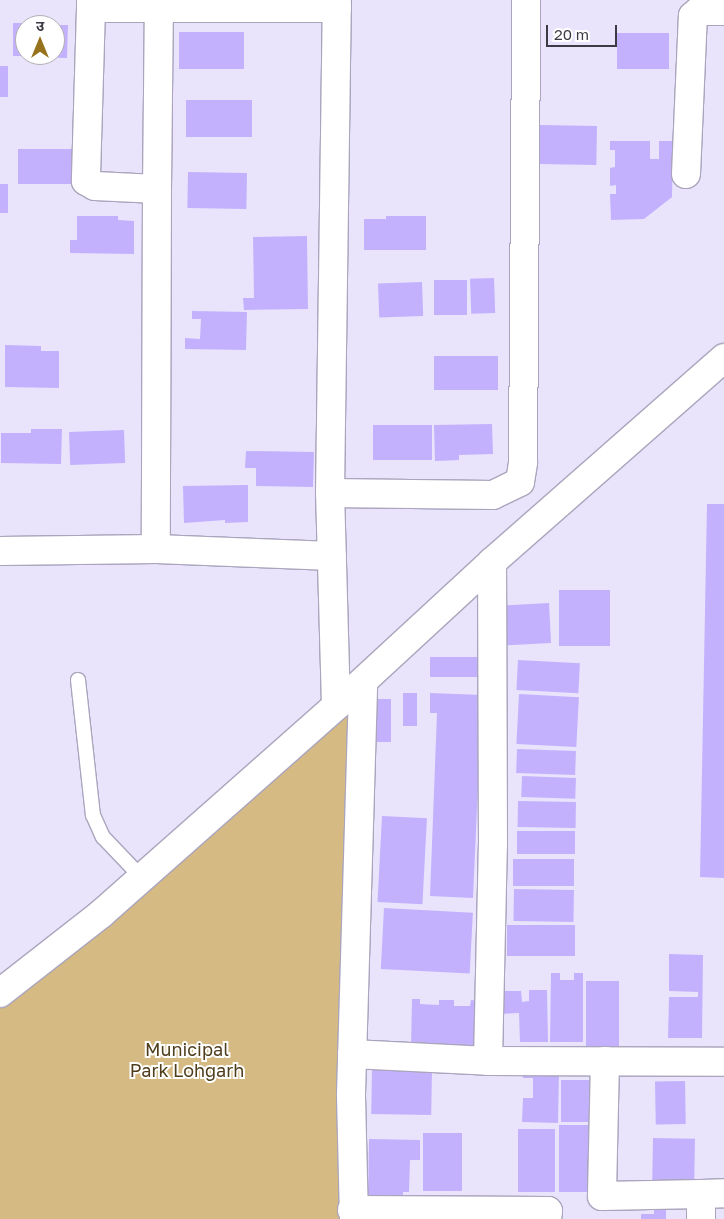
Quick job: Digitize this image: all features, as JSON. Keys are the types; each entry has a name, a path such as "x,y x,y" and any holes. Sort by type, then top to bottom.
{"street":[{"path":"330,493 493,495 520,482 523,462 526,0"},
{"path":"157,188 95,186 86,181 91,4 159,6 337,4 330,493 336,706"},
{"path":"156,549 159,6"},
{"path":"686,174 693,16 699,11 724,11"},
{"path":"0,993 142,878 363,682 492,562 724,358"},
{"path":"0,551 156,549 332,556"},
{"path":"488,1060 493,835 492,562"},
{"path":"363,682 352,1054 353,1214 548,1211 547,1219"},
{"path":"352,1054 488,1060 724,1062"},
{"path":"605,1061 602,1196 709,1202"}],"lane":[{"path":"78,680 93,815 103,837 142,878"}],"green space":[{"name":"Municipal Park Lohgarh","path":"350,713 343,1219 0,1219 0,1004 143,896"}],"building":[{"path":"13,23 15,23 15,56 13,56"},
{"path":"65,25 68,25 67,58 65,58"},
{"path":"179,32 244,32 244,69 179,69"},
{"path":"617,33 669,33 669,69 617,69"},
{"path":"0,66 8,66 8,97 0,97"},
{"path":"186,100 252,100 252,137 186,137"},
{"path":"540,125 597,126 596,165 539,164"},
{"path":"610,141 650,141 650,159 659,159 659,141 673,141 672,197 644,219 611,220 610,194 616,194 616,185 610,186 610,168 615,167 615,150 610,150"},
{"path":"18,149 74,149 74,184 18,184"},
{"path":"188,172 247,173 246,209 187,208"},
{"path":"0,184 8,184 8,213 0,213"},
{"path":"77,216 118,216 118,220 134,221 134,254 70,253 70,240 77,240"},
{"path":"386,216 426,216 426,250 364,250 364,219 386,219"},
{"path":"307,236 308,309 244,310 243,298 254,298 253,237"},
{"path":"494,278 495,313 471,314 470,279"},
{"path":"434,280 467,280 467,315 434,315"},
{"path":"422,282 423,316 379,318 378,284"},
{"path":"192,311 247,312 246,350 185,349 185,338 200,339 201,319 192,319"},
{"path":"5,345 41,346 41,351 59,351 59,388 5,387"},
{"path":"434,356 498,356 498,390 434,390"},
{"path":"492,424 493,454 459,455 459,460 435,461 434,425"},
{"path":"373,425 432,425 432,460 373,460"},
{"path":"31,429 62,429 61,464 1,463 1,433 31,433"},
{"path":"124,430 125,463 70,465 69,432"},
{"path":"246,451 314,452 313,487 256,486 256,468 245,468"},
{"path":"248,485 248,522 225,523 225,520 184,523 183,486"},
{"path":"707,504 724,504 724,878 700,877"},
{"path":"559,590 610,590 610,646 559,646"},
{"path":"549,603 551,643 502,646 500,606"},
{"path":"430,657 482,657 482,677 430,677"},
{"path":"518,660 580,663 578,693 516,690"},
{"path":"403,693 417,693 417,726 403,726"},
{"path":"430,693 482,695 473,898 430,896 437,713 430,713"},
{"path":"519,694 579,697 576,747 516,744"},
{"path":"377,699 391,699 391,742 377,742"},
{"path":"517,749 576,751 575,775 516,773"},
{"path":"522,776 576,778 575,799 521,797"},
{"path":"518,801 576,802 576,828 518,827"},
{"path":"382,816 427,818 422,904 377,902"},
{"path":"517,831 575,831 575,854 517,854"},
{"path":"513,859 574,859 574,886 513,886"},
{"path":"514,889 574,890 573,922 513,921"},
{"path":"384,908 473,913 470,974 381,969"},
{"path":"507,925 575,925 575,956 507,956"},
{"path":"669,954 703,955 702,1038 668,1038 669,997 698,997 698,992 669,991"},
{"path":"551,973 560,973 560,980 574,980 574,973 583,973 583,1042 550,1042"},
{"path":"586,981 619,981 619,1046 586,1046"},
{"path":"529,990 547,990 548,1042 520,1042 519,1013 496,1014 495,991 521,991 522,1002 529,1001"},
{"path":"412,999 420,999 420,1004 439,1005 439,1000 454,1000 454,1006 470,1006 471,1000 480,1001 479,1049 411,1048"},
{"path":"372,1069 432,1070 431,1115 371,1114"},
{"path":"523,1072 559,1072 558,1123 522,1122 523,1098 533,1098 533,1078 523,1078"},
{"path":"561,1080 589,1080 589,1122 561,1122"},
{"path":"685,1081 686,1124 656,1125 655,1082"},
{"path":"559,1125 592,1125 592,1192 559,1192"},
{"path":"518,1129 555,1129 555,1192 518,1192"},
{"path":"423,1133 462,1133 462,1191 423,1191"},
{"path":"653,1138 695,1139 694,1187 652,1186"},
{"path":"369,1139 420,1140 420,1160 410,1160 409,1192 403,1192 403,1200 368,1200"},
{"path":"654,1204 666,1204 666,1219 641,1219 641,1214 654,1214"}]}
